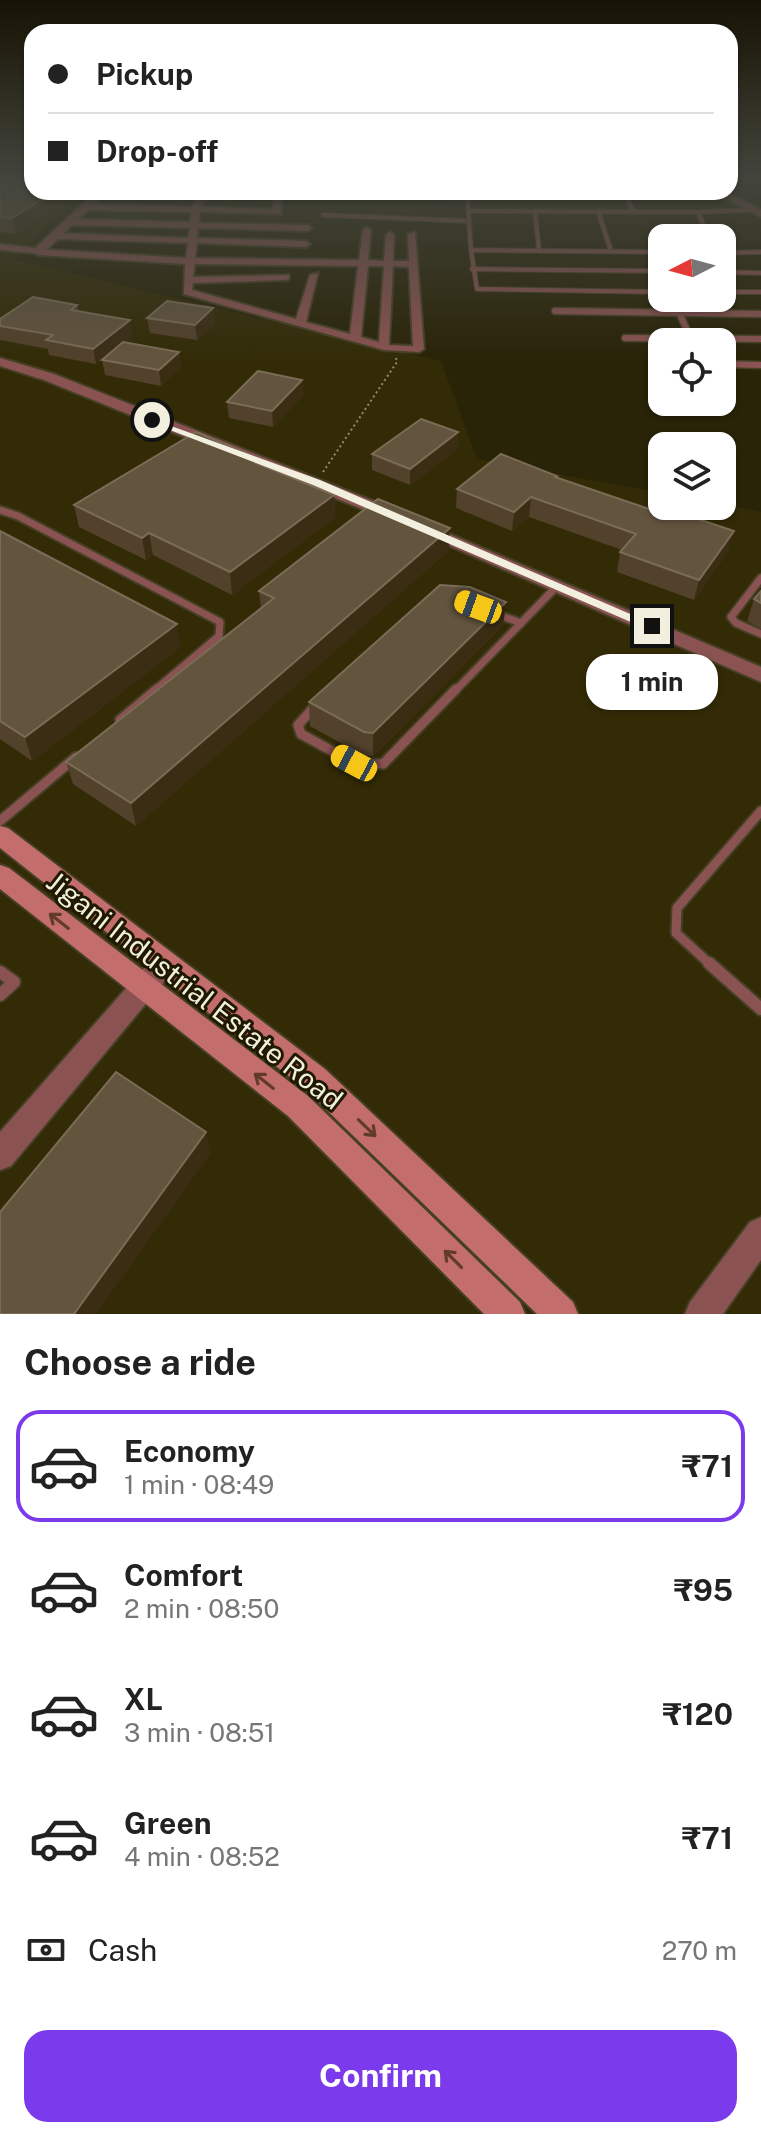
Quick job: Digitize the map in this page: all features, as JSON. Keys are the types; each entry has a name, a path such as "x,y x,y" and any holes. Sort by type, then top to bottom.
{"main road":[{"name":"Jigani Industrial Estate Road","path":"0,835 315,1079 561,1314"},
{"name":"Jigani Industrial Estate Road","path":"0,875 298,1106 508,1314"}],"street":[{"path":"23,250 33,240"},
{"path":"38,252 50,240"},
{"path":"154,240 306,244"},
{"path":"355,339 365,240"},
{"path":"389,348 390,240"},
{"path":"192,242 187,292 389,348 419,349 412,240"},
{"path":"0,247 143,261 414,264"},
{"path":"300,323 315,275"},
{"path":"188,280 286,277"},
{"path":"0,362 49,377 204,442 316,482 761,675"},
{"path":"0,1155 165,962"},
{"path":"702,1314 761,1233"}],"lane":[{"path":"470,240 477,289 648,292"},
{"path":"538,240 539,251"},
{"path":"608,240 611,251"},
{"path":"471,250 648,252"},
{"path":"736,253 761,252"},
{"path":"472,269 648,271"},
{"path":"736,272 761,273"},
{"path":"736,292 761,292"},
{"path":"555,311 761,314"},
{"path":"680,313 686,328"},
{"path":"625,338 648,339"},
{"path":"736,339 761,339"},
{"path":"736,364 761,365"},
{"path":"0,510 18,516 124,574 144,580 220,622 219,636 110,728"},
{"path":"761,578 731,617 736,623 761,634"},
{"path":"327,695 298,725 301,734 354,763 383,764 558,585"},
{"path":"482,608 521,623"},
{"path":"0,821 86,749"},
{"path":"761,811 677,908 676,933 761,1009"},
{"path":"0,972 14,982 0,995"}],"path":[{"path":"316,482 397,362 389,348"}],"shaded area":[{"path":"0,240 34,240 15,260 441,361 477,459 648,490 648,520 736,520 736,507 761,512 761,1314 0,1314"}],"building":[{"path":"33,297 77,305 71,310 130,320 93,349 46,340 53,335 0,326 0,319"},
{"path":"167,301 213,308 195,325 147,318"},
{"path":"123,342 179,352 159,370 102,360"},
{"path":"258,371 302,380 272,411 227,402"},
{"path":"421,419 458,432 410,469 372,454"},
{"path":"196,432 261,460 256,463 334,495 230,572 149,533 142,538 74,505"},
{"path":"501,454 555,477 648,509 648,520 701,520 734,531 699,580 620,552 636,534 531,497 514,512 457,489"},
{"path":"378,499 450,528 131,803 66,762 274,598 259,591"},
{"path":"0,531 177,624 25,737 0,721"},
{"path":"440,585 470,587 506,602 373,733 364,732 309,702"},
{"path":"761,591 761,603 754,599"},
{"path":"116,1072 206,1132 74,1314 0,1314 0,1212"}],"route":[{"path":"152,420 316,482 652,626"}]}
